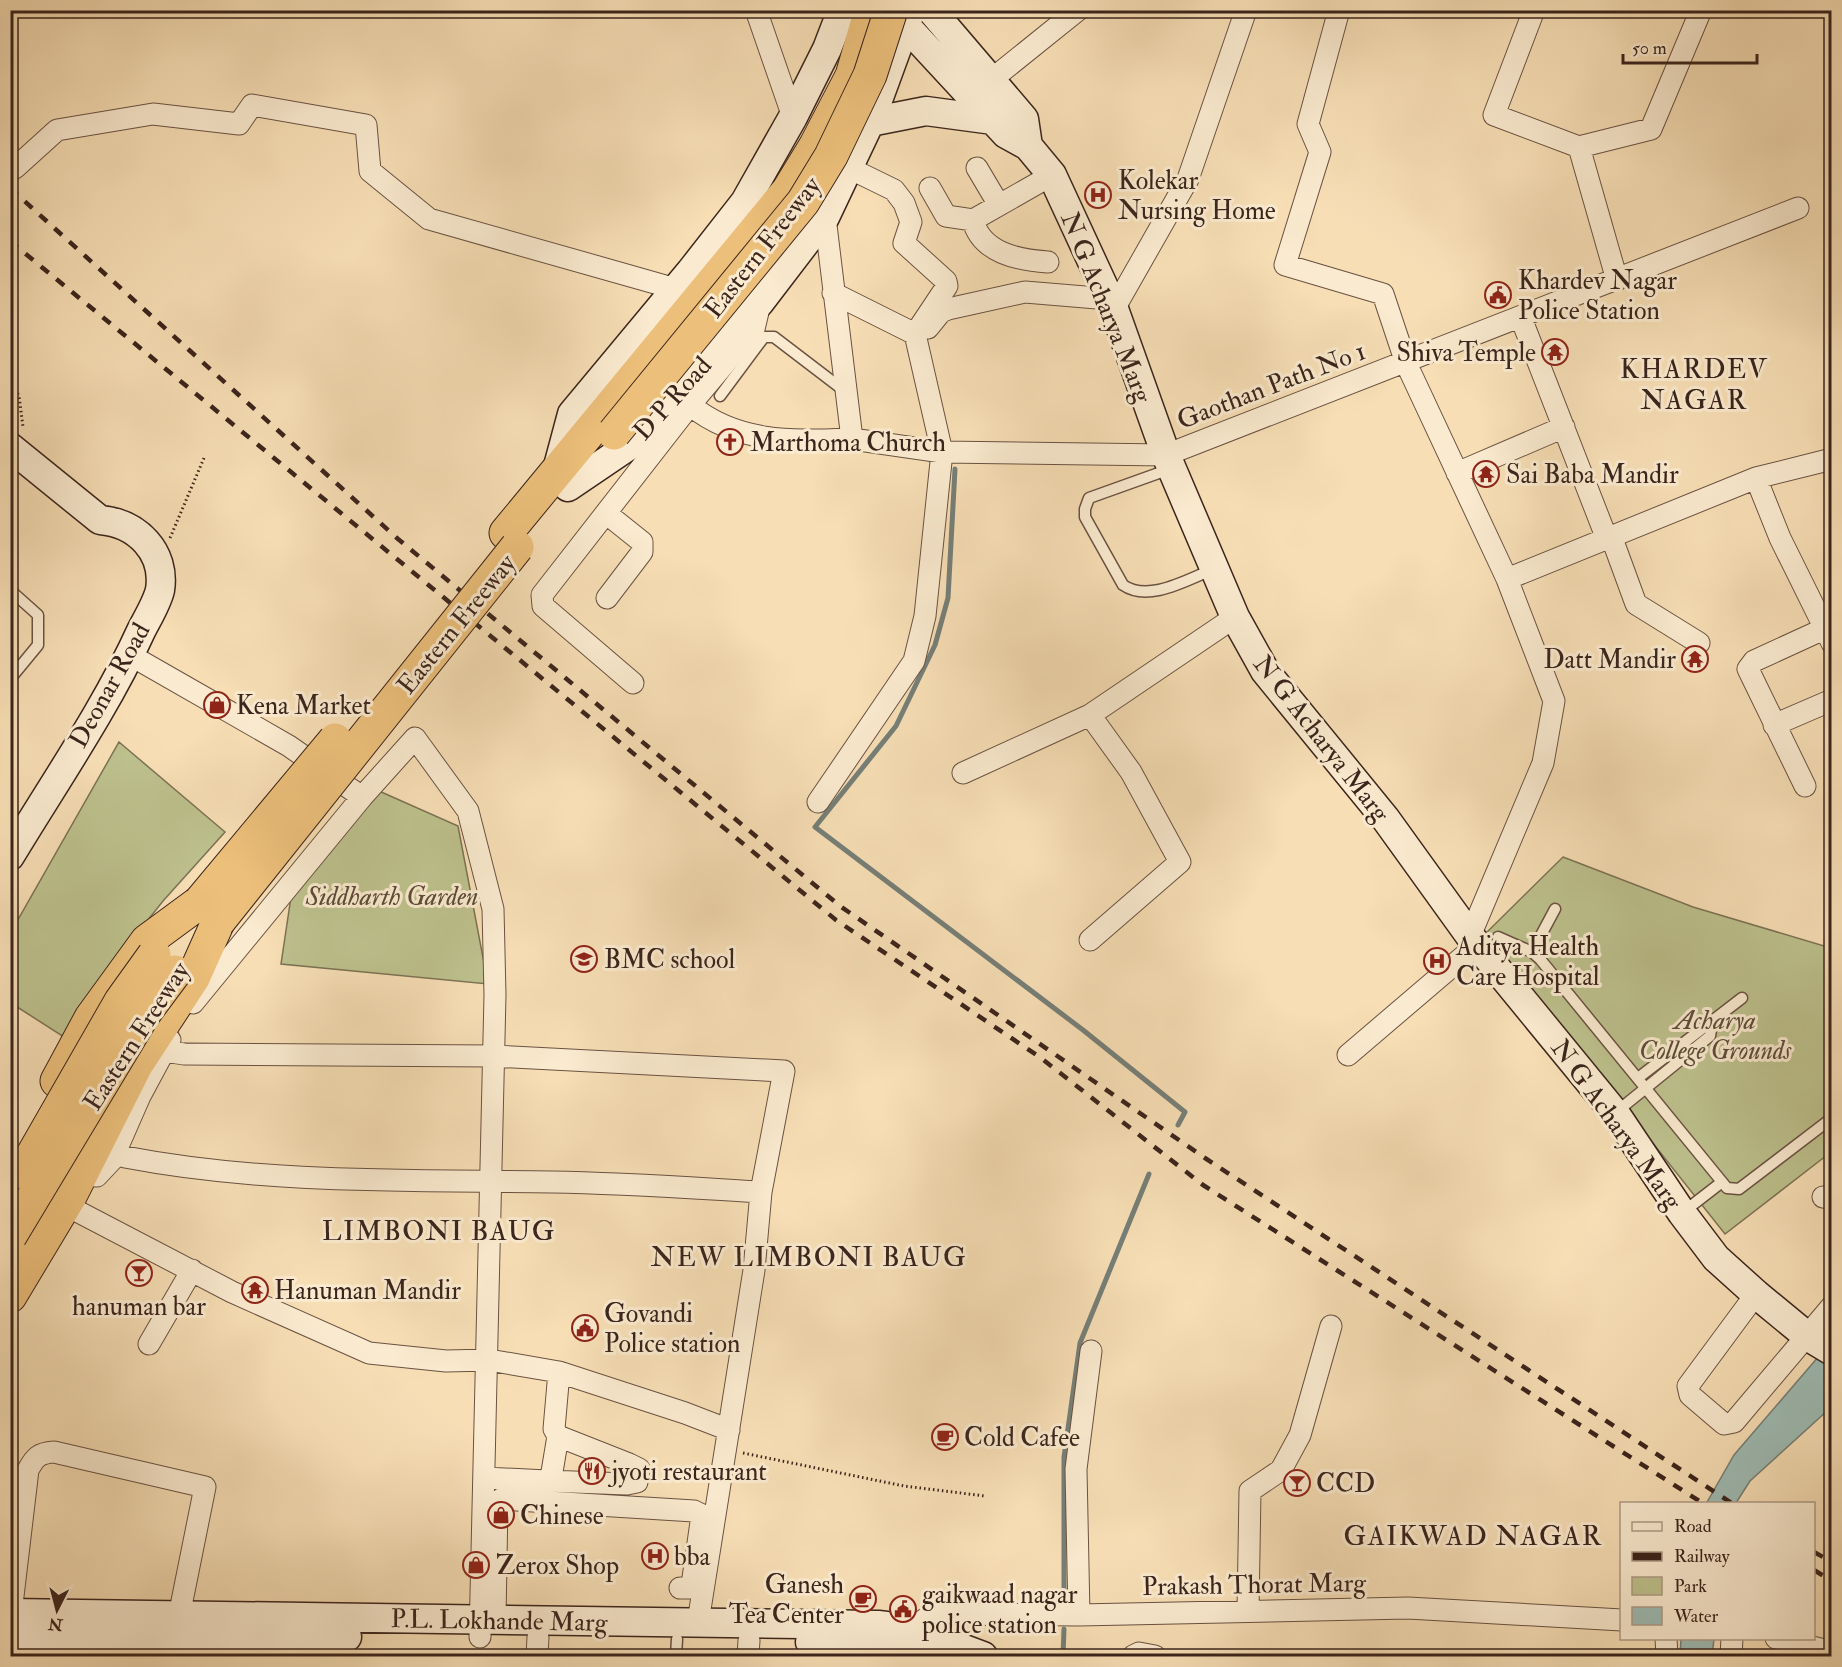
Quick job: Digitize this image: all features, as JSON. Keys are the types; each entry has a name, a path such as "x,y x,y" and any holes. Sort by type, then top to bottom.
{"highway":[{"name":"Eastern Freeway","path":"10,1195 121,1001 165,963 209,912 562,481 788,191 816,145 852,76 871,10"},
{"name":"Eastern Freeway","path":"606,426 803,202 831,156 900,14"},
{"path":"12,1166 92,1018 147,940 209,912"},
{"path":"10,1296 72,1205 136,1065 193,978 209,912"},
{"name":"Eastern Freeway","path":"10,1236 143,1015 165,963"}],"main road":[{"path":"827,49 829,10"},
{"path":"562,481 572,414 745,202 793,117 827,49 842,10"},
{"name":"N G Acharya Marg","path":"931,10 1024,119 1028,146 1052,174 1112,304 1168,462 1235,617 1265,671 1482,939 1615,1113 1682,1213 1716,1258 1756,1294 1820,1344"},
{"path":"900,14 1006,134 1028,146"},
{"name":"D P Road","path":"562,481 630,445 760,302 825,217 870,122 900,14"},
{"path":"870,122 926,111 960,113 993,120"},
{"path":"15,436 70,485 111,510 116,521 143,539 159,558"},
{"name":"Deonar Road","path":"10,856 130,654 160,590 159,558"},
{"path":"12,1166 72,1205"},
{"name":"P.L. Lokhande Marg","path":"11,1613 61,1625 257,1647 288,1637"},
{"name":"P.L. Lokhande Marg","path":"10,1635 61,1625 179,1616 288,1637 485,1625 682,1634 748,1648 905,1644 982,1656"},
{"name":"P.L. Lokhande Marg","path":"485,1625 542,1647 682,1634 878,1625 905,1644 944,1656"}],"street":[{"path":"756,10 793,117"},
{"path":"991,80 1078,10"},
{"path":"818,802 914,661 925,616 947,452 925,336 932,321 941,312 1025,292 1112,304 1188,179 1246,10"},
{"path":"1339,10 1308,124 1320,152 1285,265 1383,294 1406,363 1507,579 1554,700 1543,763 1482,939 1348,1055"},
{"path":"1534,10 1494,115 1579,147 1652,129 1701,10"},
{"path":"10,165 15,168 57,130 153,114 239,124 252,105 366,125 370,171 429,219 676,289"},
{"path":"1579,147 1617,280"},
{"path":"849,168 894,190 904,202 911,222 904,243 946,281 947,286 915,334"},
{"path":"977,168 999,205"},
{"path":"930,188 946,216 973,220 1052,174"},
{"name":"Gaothan Path No 1","path":"1168,462 1406,363 1798,208"},
{"path":"825,217 852,439"},
{"path":"973,220 976,230 989,246 1001,253 1048,262"},
{"path":"833,293 915,334 947,452"},
{"path":"633,682 543,606 542,595 690,405 754,329 760,302"},
{"path":"1521,318 1636,604 1699,643"},
{"path":"690,405 703,416 734,432 792,441 852,439 947,452 1006,447 1168,462"},
{"path":"1457,473 1564,427"},
{"path":"1507,579 1611,542 1755,478 1832,459"},
{"path":"1755,478 1780,538 1829,636 1749,665 1748,673 1805,786"},
{"path":"607,514 642,542 642,552 607,598"},
{"path":"963,773 1090,715 1235,617"},
{"path":"130,654 289,746 362,797"},
{"path":"1774,725 1832,700"},
{"path":"1090,715 1131,772 1180,862 1090,940"},
{"path":"39,1273 72,1205 112,1161 140,1096 186,1012 362,797 415,738 468,812 493,909 495,995 485,1478 485,1625"},
{"path":"164,1051 184,1054 493,1056 784,1071 761,1192 754,1270 728,1440 712,1486"},
{"path":"125,1157 188,1169 252,1176 761,1192"},
{"path":"72,1205 190,1275 369,1353 446,1361 489,1360 558,1372 685,1413 728,1440"},
{"path":"149,1344 190,1275"},
{"path":"1756,1294 1688,1386 1690,1395 1724,1424 1734,1422 1820,1344 1832,1306"},
{"path":"1248,1611 1250,1491 1281,1470 1300,1435 1331,1326"},
{"path":"1079,1615 1076,1469 1091,1351"},
{"path":"485,1478 627,1484 637,1482 640,1475 639,1469 558,1436 554,1430 558,1372"},
{"path":"682,1634 719,1440 696,1430"},
{"path":"547,1481 554,1472 558,1436"},
{"path":"586,1482 593,1449"},
{"path":"11,1613 28,1470 34,1459 41,1453 54,1452 205,1487 179,1616"},
{"path":"485,1625 497,1503 501,1499 694,1511 702,1515 692,1585 689,1588 680,1578 682,1634"},
{"name":"Prakash Thorat Marg","path":"905,1644 932,1614 1079,1615 1408,1608 1620,1620"},
{"path":"1666,1640 1667,1656"},
{"path":"1731,1656 1732,1640"},
{"path":"1784,1640 1832,1652"},
{"path":"1133,1656 1138,1653 1155,1656"}],"lane":[{"path":"720,396 764,337 774,337 846,392"},
{"path":"1168,462 1089,498 1085,508 1085,517 1123,585 1133,592 1149,593 1214,569"},
{"path":"10,590 38,615 38,645 10,679"},
{"path":"1532,952 1556,909"},
{"path":"1482,939 1532,952 1647,1088 1727,1188 1739,1189 1832,1118"},
{"path":"1638,1078 1742,998"},
{"path":"1615,1113 1710,1035 1711,1030 1707,1025"},
{"path":"1682,1213 1722,1182"}],"path":[{"path":"10,286 14,278"},
{"path":"10,377 19,396 15,436"},
{"path":"159,558 173,533 204,458"},
{"path":"728,1440 904,1486 985,1496"}],"green space":[{"path":"119,742 225,832 163,901 109,969 67,1039 11,1003 11,932"},
{"name":"Siddharth Garden","path":"379,791 458,826 488,984 281,964 291,897"},
{"name":"Acharya College Grounds","path":"1563,857 1693,907 1831,948 1831,1152 1725,1234 1486,933"},
{"path":"213,1653 220,1656 11,1656"}],"water":[{"path":"1831,1342 1831,1404 1828,1410 1750,1481 1737,1502 1707,1502 1734,1455"},
{"path":"1681,1640 1714,1640 1712,1656 1680,1656"}],"waterway":[{"path":"955,469 948,598 935,645 896,726 815,827 1083,1030 1185,1112 1178,1125"},
{"path":"1064,1600 1064,1457 1080,1343 1149,1174"},
{"path":"1063,1656 1064,1629"}],"railway":[{"path":"10,188 398,539 840,906 1205,1158 1730,1502"},
{"path":"10,241 836,920 1041,1058 1203,1185 1701,1502"},
{"path":"1815,1553 1832,1562"},
{"path":"1815,1571 1832,1581"}],"place":[{"name":"Kolekar Nursing Home","path":"1098,195"},
{"name":"Khardev Nagar Police Station","path":"1498,295"},
{"name":"Shiva Temple","path":"1555,352"},
{"name":"Marthoma Church","path":"730,442"},
{"name":"Sai Baba Mandir","path":"1486,474"},
{"name":"Datt Mandir","path":"1695,659"},
{"name":"Kena Market","path":"217,705"},
{"name":"BMC school","path":"584,959"},
{"name":"Aditya Health Care Hospital","path":"1437,961"},
{"name":"hanuman bar","path":"139,1273"},
{"name":"Hanuman Mandir","path":"255,1290"},
{"name":"Govandi Police station","path":"585,1328"},
{"name":"Cold Cafee","path":"945,1437"},
{"name":"jyoti restaurant","path":"592,1471"},
{"name":"CCD","path":"1297,1483"},
{"name":"Chinese","path":"501,1515"},
{"name":"bba","path":"655,1556"},
{"name":"Zerox Shop","path":"476,1565"},
{"name":"Ganesh Tea Center","path":"863,1599"},
{"name":"gaikwaad nagar police station","path":"903,1609"}],"district":[{"name":"KHARDEV NAGAR","path":"1694,384"},
{"name":"LIMBONI BAUG","path":"439,1231"},
{"name":"NEW LIMBONI BAUG","path":"809,1257"},
{"name":"GAIKWAD NAGAR","path":"1473,1536"}]}
